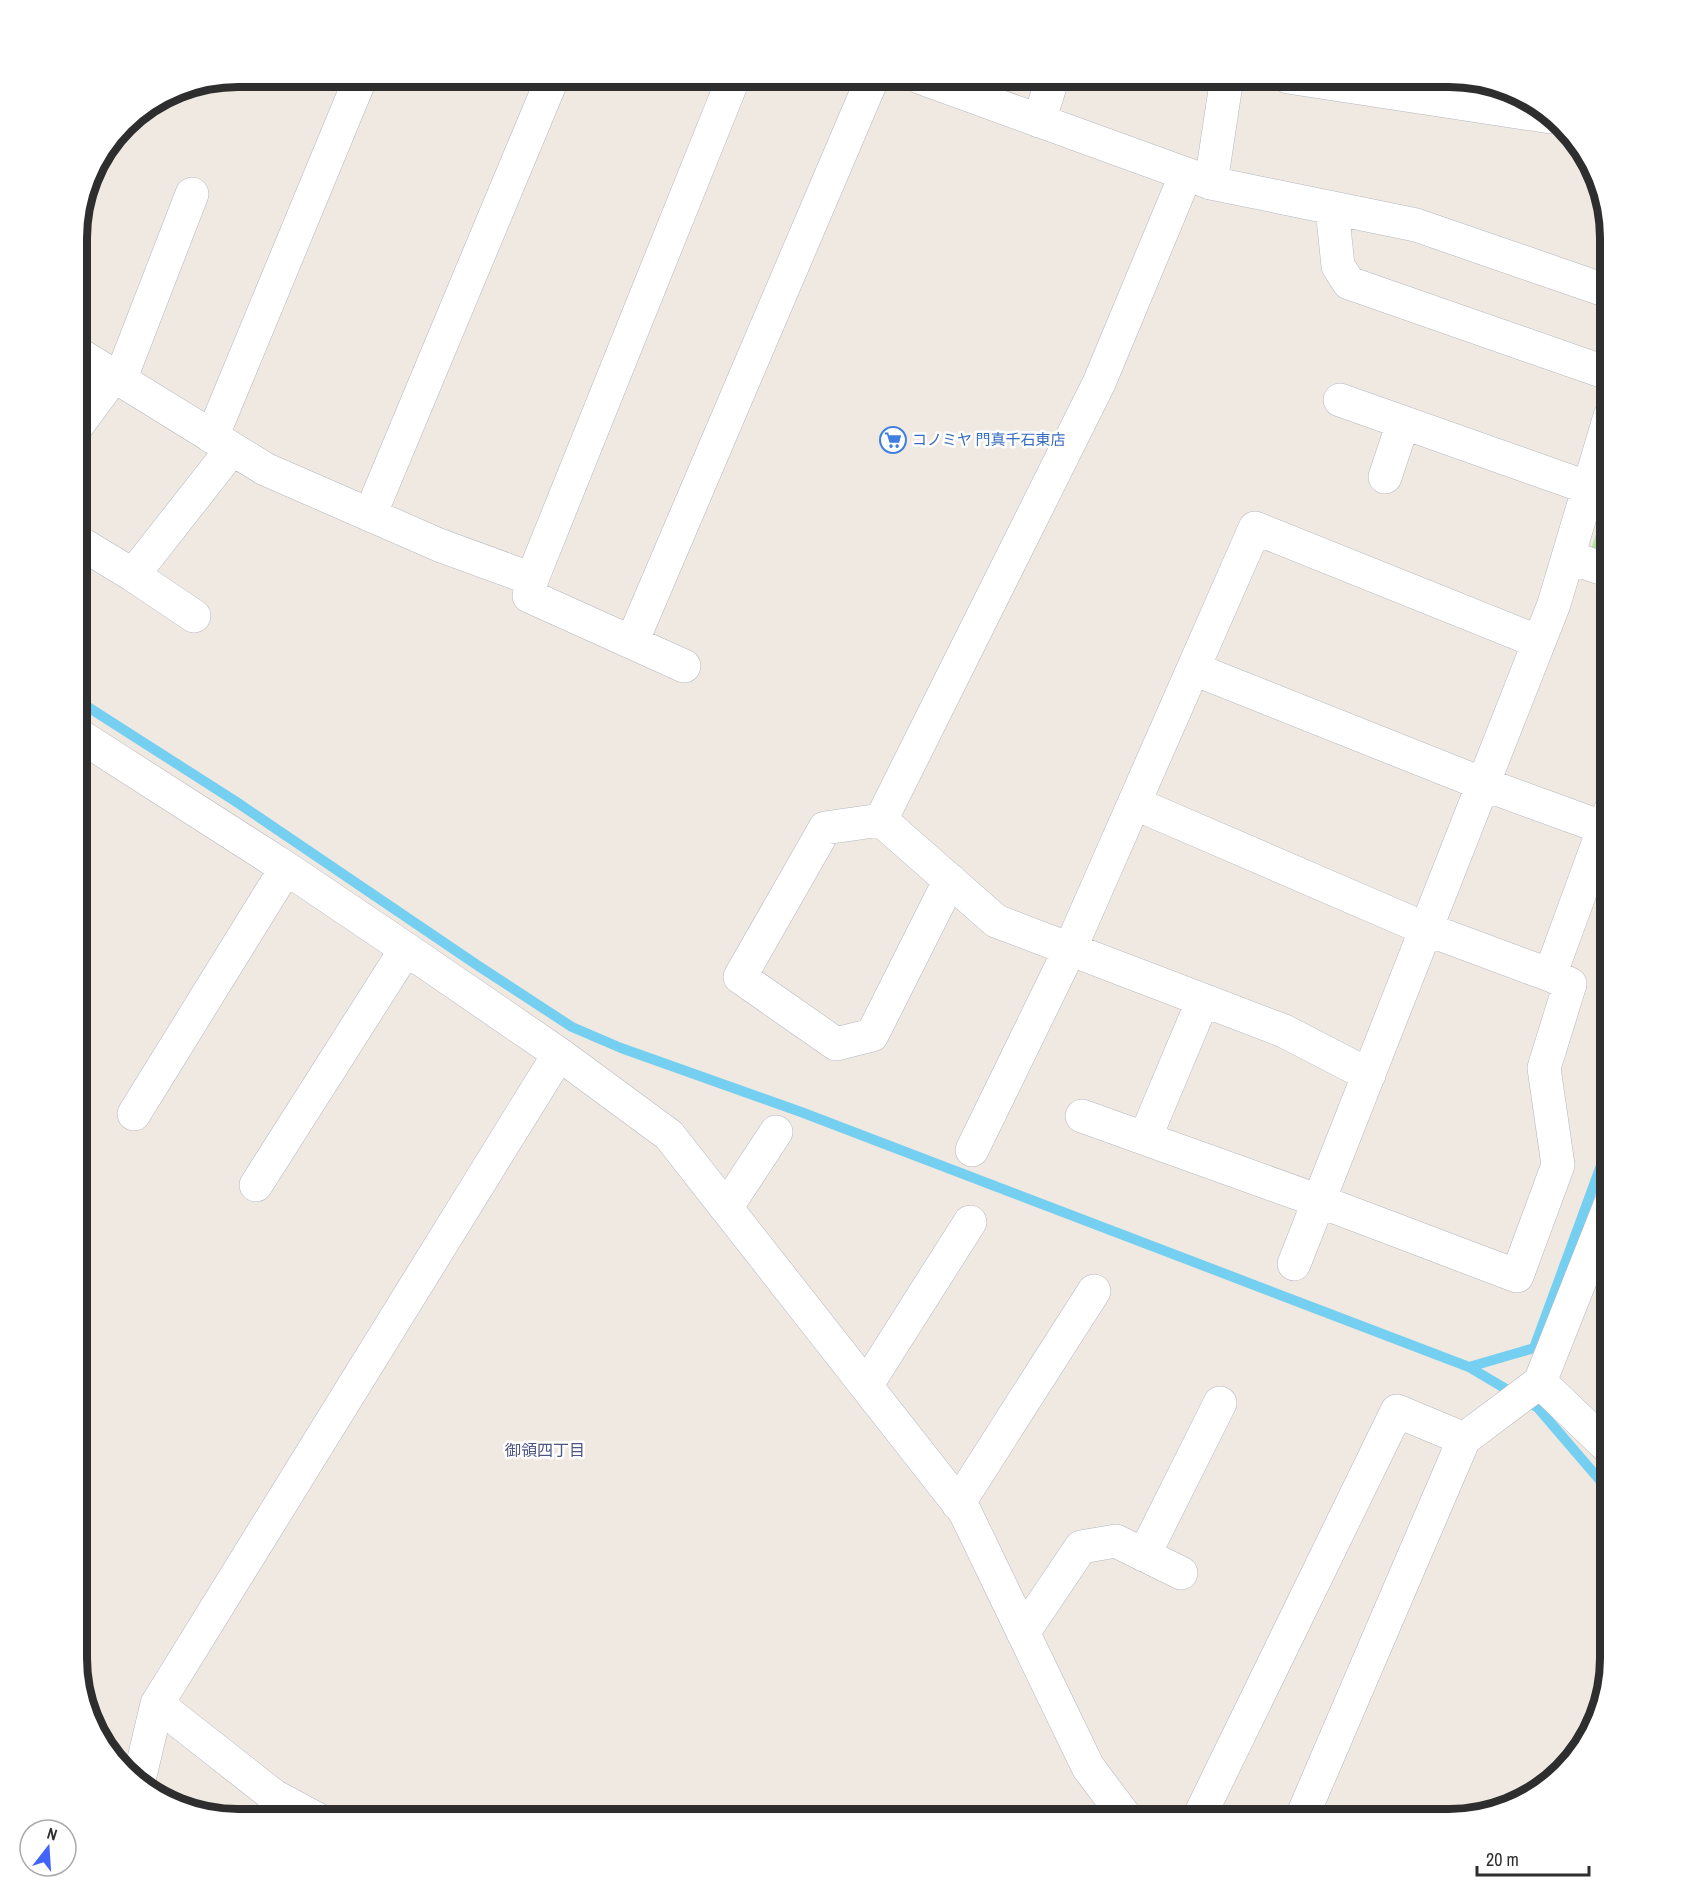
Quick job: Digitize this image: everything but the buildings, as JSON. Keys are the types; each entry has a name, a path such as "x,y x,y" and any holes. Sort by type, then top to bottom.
{"street":[{"path":"133,575 222,443 357,87"},
{"path":"370,515 549,87"},
{"path":"684,666 529,596 532,579 730,87"},
{"path":"632,642 869,87"},
{"path":"944,87 1199,178 1416,225 1600,288"},
{"path":"1039,121 1050,87"},
{"path":"881,820 1199,178 1224,87"},
{"path":"1354,87 1536,115"},
{"path":"87,414 117,378 192,194"},
{"path":"1332,208 1338,266 1349,283 1600,370"},
{"path":"87,358 265,469 439,545 532,579"},
{"path":"1340,400 1589,488"},
{"path":"1385,477 1403,423"},
{"path":"1294,1264 1554,604 1600,452"},
{"path":"972,1150 1070,950 1255,528 1539,642"},
{"path":"87,547 194,616"},
{"path":"1568,557 1600,567"},
{"path":"1194,669 1483,784 1600,817"},
{"path":"87,740 286,868 406,949 559,1054 669,1135 965,1512 1088,1767 1119,1809"},
{"path":"1082,1116 1319,1201 1517,1276 1558,1165 1544,1068 1570,984 1426,929 1134,803"},
{"path":"950,880 872,1035 836,1044 740,977 825,828 881,820 950,880 996,921 1284,1031 1369,1075"},
{"path":"1550,975 1600,838"},
{"path":"134,1114 286,868"},
{"path":"256,1185 406,949"},
{"path":"1145,1138 1203,1000"},
{"path":"141,1773 157,1704 559,1054"},
{"path":"726,1208 776,1132"},
{"path":"866,1386 970,1222"},
{"path":"1306,1809 1464,1439 1540,1382 1600,1232"},
{"path":"958,1504 1094,1291"},
{"path":"1540,1382 1600,1439"},
{"path":"1144,1555 1220,1403"},
{"path":"1203,1809 1397,1411 1464,1439"},
{"path":"1023,1633 1081,1546 1116,1541 1181,1573"},
{"path":"157,1704 274,1796 297,1809"}],"green space":[{"path":"1600,522 1600,560 1589,556"}],"waterway":[{"path":"87,706 235,801 572,1027 621,1048 801,1112 1469,1367 1538,1408 1600,1480"},
{"path":"1469,1367 1534,1348 1600,1168"}],"place":[{"name":"コノミヤ 門真千石東店","path":"893,440"}],"district":[{"name":"御領四丁目","path":"545,1450"}]}
